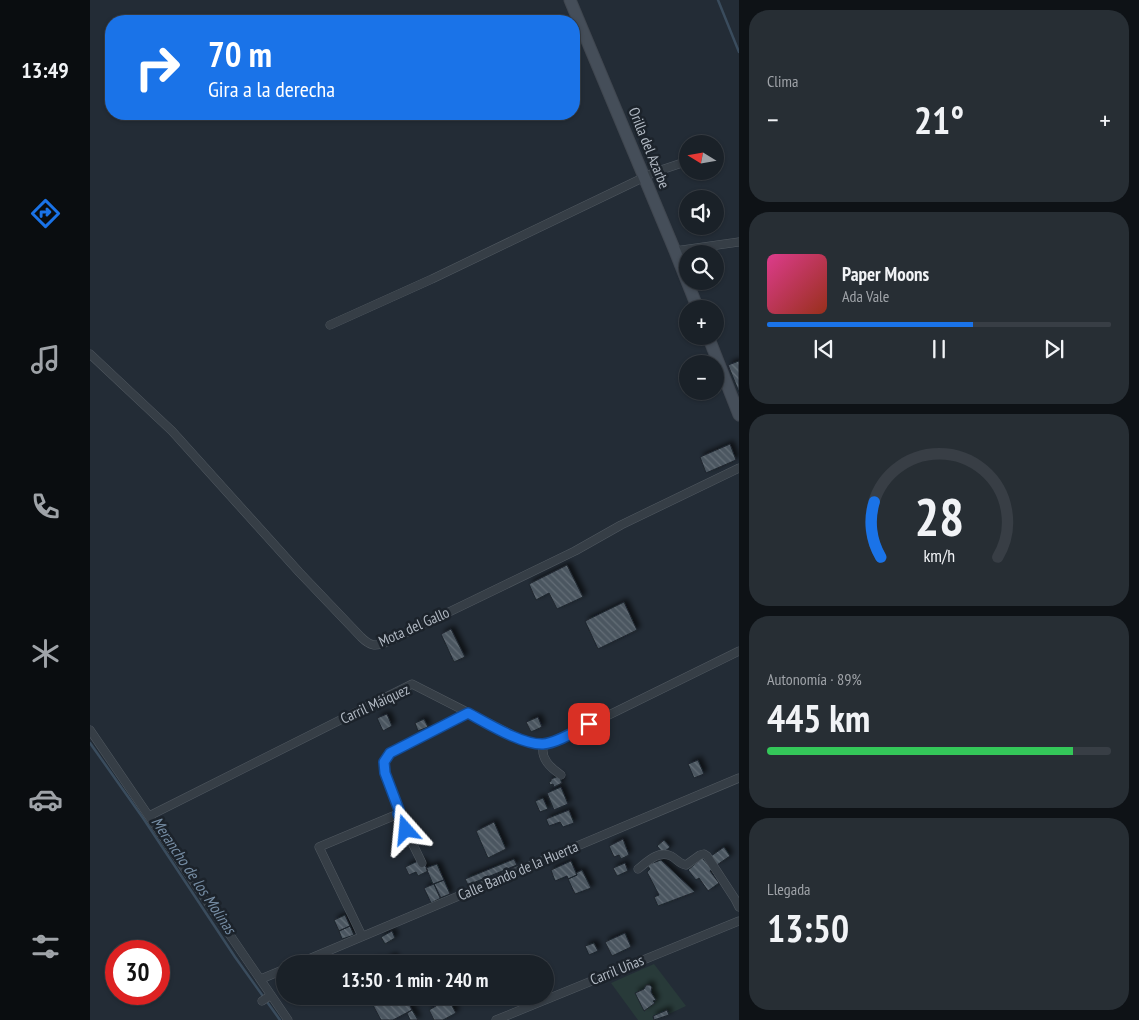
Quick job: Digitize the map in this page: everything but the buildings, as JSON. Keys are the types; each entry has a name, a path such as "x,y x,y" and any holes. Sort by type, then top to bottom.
{"main road":[{"name":"Orilla del Azarbe","path":"570,0 576,15"},
{"name":"Orilla del Azarbe","path":"580,24 694,300"},
{"path":"712,345 739,415"}],"street":[{"path":"330,325 432,279 656,172 679,163"},
{"path":"675,251 739,242"},
{"name":"Mota del Gallo","path":"90,354 172,432 299,572 367,643 373,645 380,645 575,551 621,525 739,468"},
{"path":"561,775 542,754 544,744 556,741 739,651"},
{"name":"Carril Máiquez","path":"149,816 412,684 522,740 544,744"},
{"path":"422,863 398,814 399,810 385,773 384,762 390,753 468,713"},
{"path":"90,731 149,816 163,846 202,903 261,979 267,997 288,1020"},
{"name":"Calle Bando de la Huerta","path":"318,955 739,778"},
{"path":"362,936 319,847 398,814"},
{"path":"638,869 658,855 669,855 681,864 686,865 704,854 739,907"},
{"name":"Carril Uñas","path":"496,1020 739,921"},
{"path":"261,979 276,973"}],"shaded area":[{"path":"654,964 686,1006 656,1020 638,1020 611,983"}],"waterway":[{"path":"718,0 739,52"},
{"name":"Merancho de los Molinas","path":"90,743 280,1020"}],"route":[{"path":"406,830 398,814 399,810 385,773 384,762 390,753 468,713 522,740 533,743 544,744 556,741 589,724"}]}
